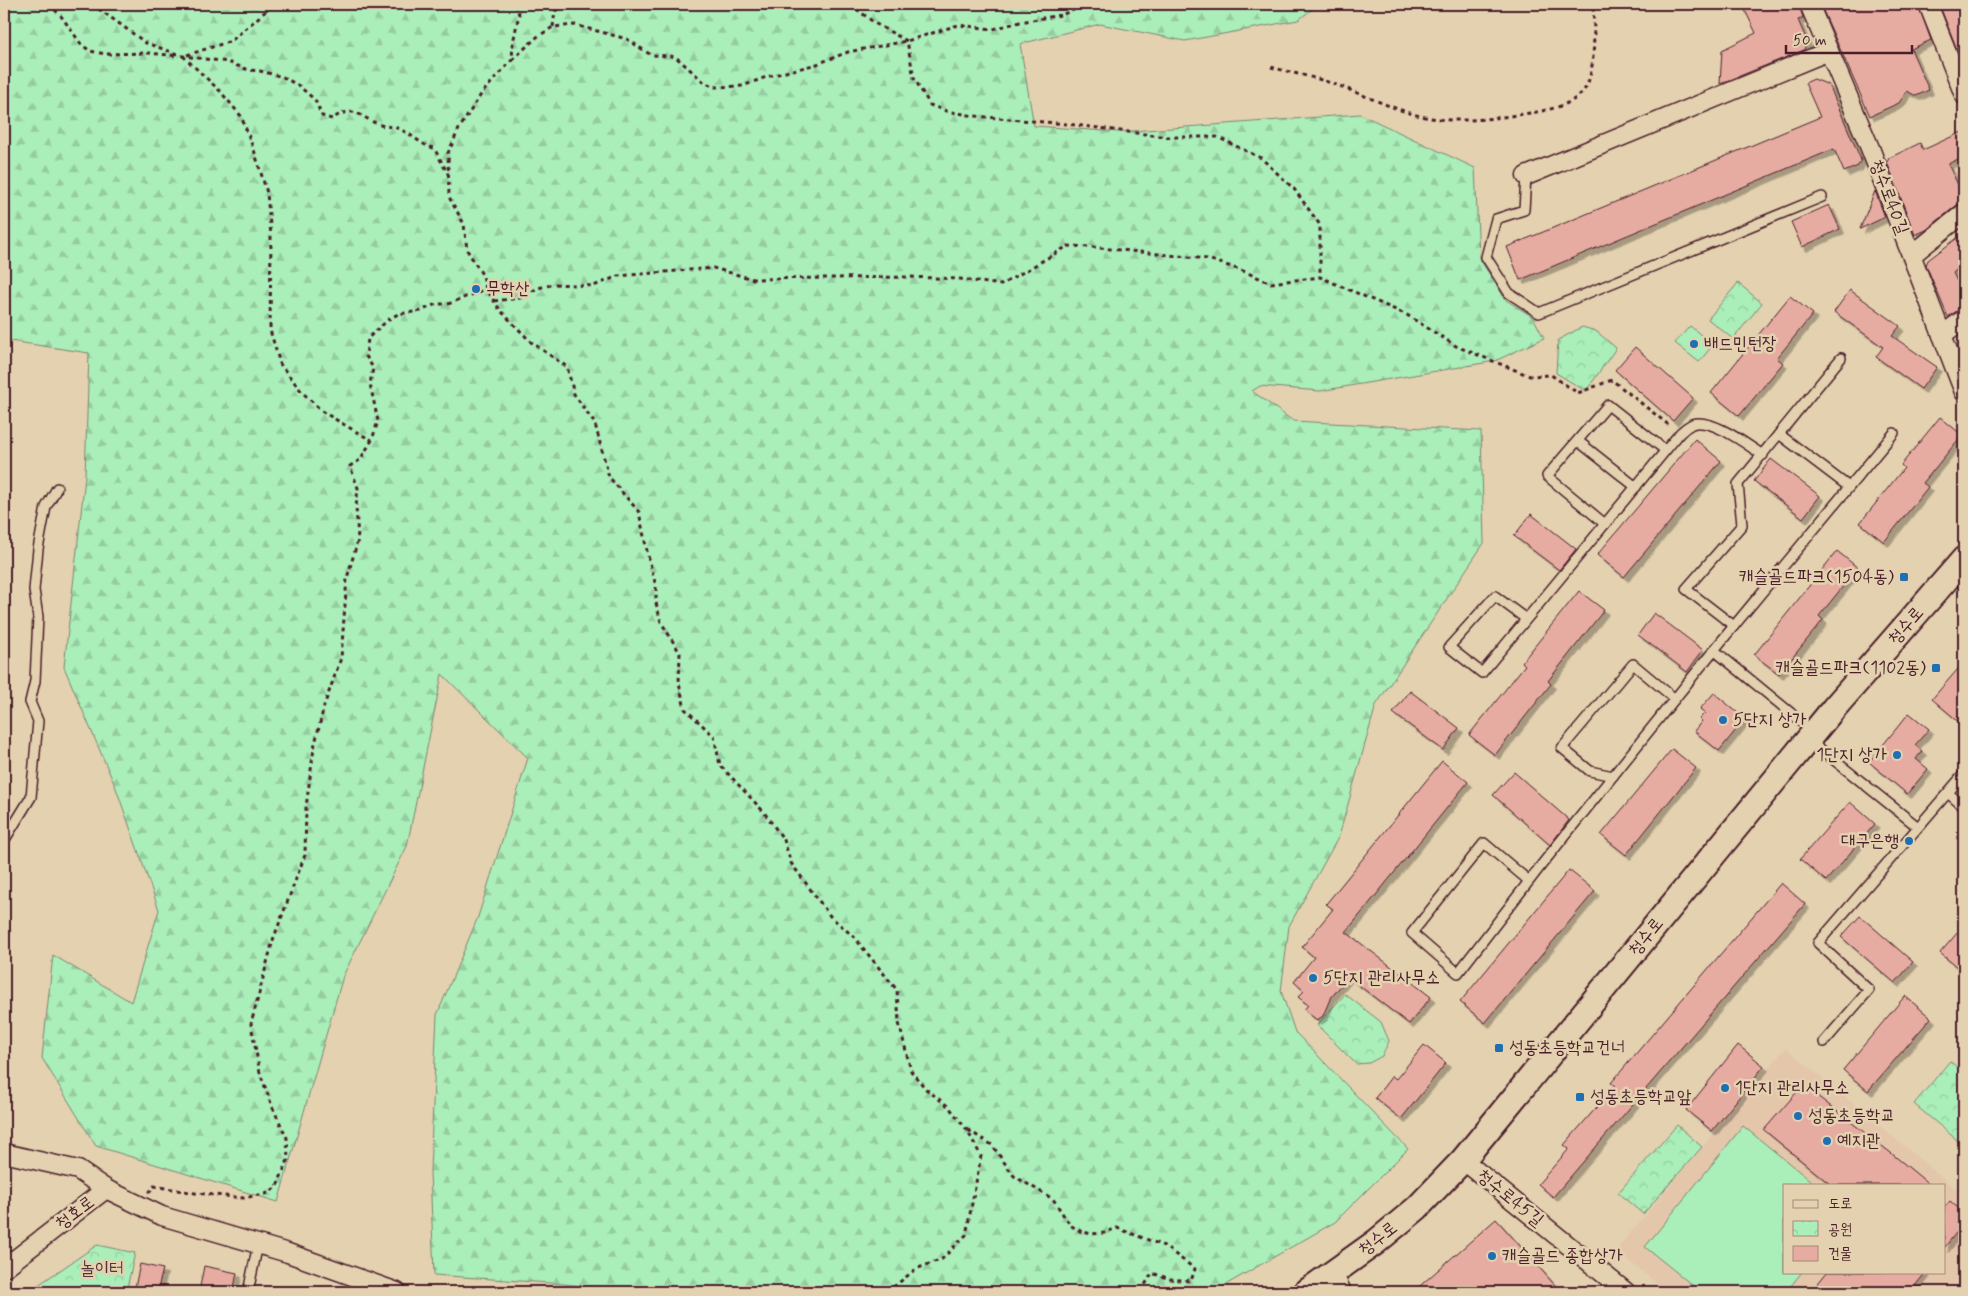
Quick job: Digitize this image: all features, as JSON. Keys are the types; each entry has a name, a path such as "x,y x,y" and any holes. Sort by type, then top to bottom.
{"main road":[{"name":"청수로","path":"1306,1292 1337,1283 1376,1242 1417,1208 1463,1160 1811,736 1964,558"}],"street":[{"name":"청수로40길","path":"1809,4 1870,148 1964,392"},
{"path":"1928,4 1964,95"},
{"path":"1526,176 1829,51"},
{"path":"1912,255 1964,214"},
{"path":"1942,335 1964,319"},
{"name":"청호로","path":"4,1152 78,1170 106,1189 4,1268"},
{"name":"청수로45길","path":"1463,1160 1622,1291"},
{"path":"106,1189 162,1216 288,1253 397,1292"}],"lane":[{"path":"1526,176 1524,210 1496,218 1486,257 1509,293 1539,313 1822,197"},
{"path":"1734,626 1686,589 1742,524 1738,484 1841,358"},
{"path":"1604,524 1547,476 1608,405 1665,450"},
{"path":"1526,619 1495,596 1449,647 1482,673 1665,450 1680,433 1692,424 1702,422 1713,425 1762,455"},
{"path":"1529,881 1484,843 1412,933 1458,973 1529,881 1714,650 1894,433"},
{"path":"1779,434 1849,487"},
{"path":"1578,441 1636,486"},
{"path":"4,841 32,797 38,721 30,702 35,681 38,617 34,590 38,549 46,507 57,488"},
{"path":"1714,650 1918,827"},
{"path":"1613,776 1590,771 1562,748 1633,664 1675,699"},
{"path":"1824,1042 1869,990 1818,943 1964,774"},
{"path":"1948,793 1964,807"},
{"path":"248,1292 258,1244"}],"path":[{"path":"49,4 61,16 81,44 90,51 106,54 183,56 228,62 248,70 282,77 299,86 315,100 322,116 332,119 341,113 356,112 378,125 397,128 417,139 424,146 434,148 448,174"},
{"path":"92,4 146,43 183,56 220,91 240,116 255,152 267,193 271,236 270,330 280,364 302,392 323,412 372,440"},
{"path":"183,56 231,41 274,4"},
{"path":"512,60 513,43 519,14 515,4"},
{"path":"553,27 555,11 565,4"},
{"path":"850,4 876,24 907,41"},
{"path":"891,1292 891,1289 916,1269 942,1259 966,1235 981,1156 967,1130 949,1107 926,1089 911,1071 899,1023 897,990 854,937 830,916 792,863 784,840 763,811 720,765 714,736 685,709 679,683 680,653 661,622 658,612 656,586 639,512 609,477 595,424 574,394 567,367 531,342 494,301 486,289 483,276 467,250 464,224 449,197 448,153 459,129 482,93 512,60 537,37 553,27 575,25 627,39 651,55 677,58 704,82 715,87 743,86 766,77 817,64 848,52 907,41 958,25 993,29 1061,15 1088,4"},
{"path":"1272,68 1332,83 1413,114 1470,121 1544,111 1580,96 1590,78 1594,35 1593,4"},
{"path":"907,41 914,78 930,105 946,111 975,116 1067,124 1168,137 1217,137 1261,158 1294,190 1320,226 1320,276"},
{"path":"494,301 520,298 538,288 555,284 594,286 618,276 713,268 753,280 909,277 960,279 1001,285 1068,246 1208,259 1271,283 1320,276 1407,315 1456,346 1530,376 1552,375 1578,393 1612,380 1680,433"},
{"path":"140,1206 154,1186 195,1193 244,1198 269,1193 277,1186 288,1160 287,1138 272,1106 260,1073 251,1024 273,940 305,855 306,808 314,748 324,706 341,658 347,578 358,540 356,507 358,488 350,466 360,460 372,440 378,421 370,384 373,368 366,356 368,338 389,319 398,314 421,311 436,304 448,304 486,289"},
{"path":"967,1130 992,1145 1014,1176 1053,1199 1070,1225 1080,1231 1091,1234 1104,1233 1117,1228 1152,1240 1164,1246 1195,1269 1191,1281 1152,1273 1141,1292"}],"shaded area":[{"name":"성동초등학교","path":"1786,1048 1964,1196 1964,1284 1957,1292 1667,1292 1616,1250"}],"green space":[{"path":"4,4 1319,4 1298,20 1185,41 1100,24 1020,44 1034,126 1119,132 1360,114 1475,168 1479,258 1506,300 1533,317 1544,338 1495,361 1320,391 1260,386 1252,391 1293,421 1481,431 1484,543 1376,705 1339,836 1289,926 1281,991 1295,1032 1408,1149 1335,1222 1213,1292 637,1292 564,1284 434,1275 430,1171 437,1015 478,917 528,758 442,674 407,846 343,976 278,1202 96,1146 42,1058 53,955 131,1002 159,910 116,788 64,667 85,477 89,353 4,340"},
{"path":"1738,283 1762,303 1733,339 1708,319"},
{"name":"배드민턴장","path":"1690,326 1713,345 1699,362 1675,343"},
{"path":"1582,327 1596,331 1616,348 1586,391 1556,373 1558,340"},
{"path":"1345,994 1381,1022 1389,1041 1382,1056 1369,1063 1356,1064 1317,1025"},
{"path":"1950,1061 1964,1073 1964,1141 1962,1144 1914,1104"},
{"path":"1677,1125 1702,1147 1643,1214 1618,1193"},
{"path":"1743,1126 1815,1184 1783,1184 1783,1274 1800,1274 1786,1292 1701,1292 1645,1247"},
{"name":"놀이터","path":"97,1245 135,1253 126,1292 28,1292"}],"building":[{"path":"1742,4 1799,4 1803,18 1798,20 1807,41 1804,50 1720,84 1722,50 1756,33"},
{"path":"1820,4 1918,4 1931,40 1911,49 1929,90 1916,96 1907,91 1899,103 1870,116"},
{"path":"1939,4 1964,4 1964,67"},
{"path":"1814,79 1829,85 1861,160 1858,166 1844,172 1834,149 1520,280 1507,247 1820,117 1805,83"},
{"path":"1964,131 1964,156 1948,164 1960,189 1964,186 1964,203 1957,205 1926,230 1915,235 1887,162 1889,158 1920,143 1923,150"},
{"path":"1875,191 1885,217 1860,229"},
{"path":"1829,205 1840,229 1802,247 1791,222"},
{"path":"1964,233 1964,263 1953,273 1964,296 1964,309 1958,310 1948,317 1926,265 1928,260"},
{"path":"1850,290 1900,326 1892,336 1937,367 1921,389 1876,357 1883,347 1834,312"},
{"path":"1790,296 1813,314 1777,358 1783,363 1739,416 1711,393"},
{"path":"1635,347 1693,398 1673,421 1615,370"},
{"path":"1940,417 1962,435 1923,483 1928,487 1884,542 1860,523 1904,468 1901,465"},
{"path":"1695,439 1721,461 1624,577 1597,555"},
{"path":"1771,459 1820,496 1803,518 1754,481"},
{"path":"1531,514 1576,549 1559,570 1514,536"},
{"path":"1837,551 1858,568 1819,616 1823,620 1779,674 1754,655"},
{"path":"1579,591 1604,610 1548,681 1551,684 1495,755 1469,735 1525,665 1522,662"},
{"path":"1654,613 1703,650 1687,672 1638,635"},
{"path":"1964,662 1964,715 1959,722 1932,699"},
{"path":"1410,691 1459,728 1443,750 1393,713"},
{"name":"5단지 상가","path":"1714,693 1745,719 1719,751 1694,731 1702,721 1699,719 1705,713 1700,709"},
{"name":"1단지 상가","path":"1909,713 1929,729 1915,745 1922,751 1916,759 1928,769 1907,794 1869,762"},
{"path":"1672,749 1696,768 1626,855 1601,835"},
{"path":"1442,761 1468,782 1346,932 1431,997 1409,1024 1348,977 1330,999 1323,1016 1317,1020 1304,1010 1308,1005 1298,997 1304,991 1294,982 1314,957 1302,947 1333,909 1326,904"},
{"path":"1514,772 1569,820 1550,845 1493,795"},
{"path":"1850,802 1875,824 1826,881 1800,859"},
{"path":"1569,870 1595,891 1485,1023 1460,1002"},
{"path":"1781,883 1805,904 1553,1197 1538,1184 1569,1149 1564,1145 1615,1086 1611,1083"},
{"path":"1860,916 1913,962 1895,983 1841,937"},
{"path":"1964,925 1964,973 1940,953"},
{"path":"1905,996 1931,1018 1868,1091 1843,1070"},
{"path":"1424,1045 1446,1063 1401,1119 1375,1098 1392,1076 1396,1079"},
{"name":"1단지 관리사무소","path":"1738,1045 1764,1066 1712,1131 1686,1110"},
{"name":"예지관","path":"1803,1085 1929,1184 1830,1184 1764,1130"},
{"path":"1950,1201 1964,1213 1964,1223 1946,1246 1946,1206"},
{"name":"캐슬골드 종합상가","path":"1496,1219 1561,1292 1413,1292"},
{"path":"140,1264 163,1269 157,1292 134,1292"},
{"path":"204,1266 237,1273 233,1292 199,1292"},
{"path":"1825,1274 1924,1274 1910,1292 1811,1292"}],"place":[{"name":"무학산","path":"476,289"},
{"name":"배드민턴장","path":"1694,344"},
{"name":"캐슬골드파크(1504동)","path":"1904,577"},
{"name":"캐슬골드파크(1102동)","path":"1936,668"},
{"name":"5단지 상가","path":"1723,720"},
{"name":"1단지 상가","path":"1897,755"},
{"name":"대구은행","path":"1909,841"},
{"name":"5단지 관리사무소","path":"1313,978"},
{"name":"성동초등학교건너","path":"1499,1048"},
{"name":"1단지 관리사무소","path":"1725,1088"},
{"name":"성동초등학교앞","path":"1580,1097"},
{"name":"성동초등학교","path":"1798,1116"},
{"name":"예지관","path":"1827,1141"},
{"name":"캐슬골드 종합상가","path":"1492,1256"}]}
